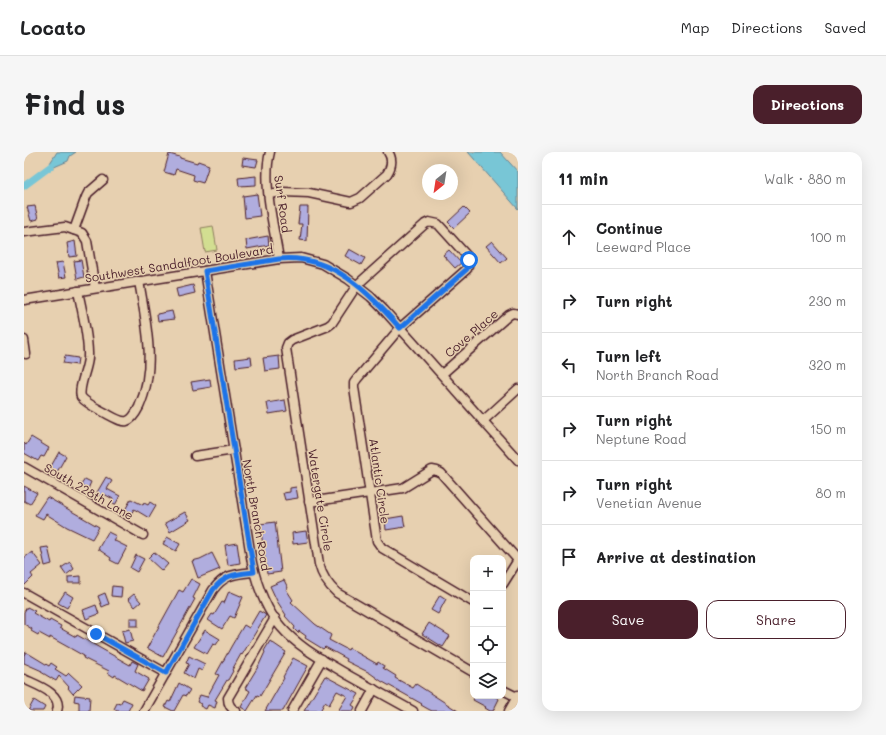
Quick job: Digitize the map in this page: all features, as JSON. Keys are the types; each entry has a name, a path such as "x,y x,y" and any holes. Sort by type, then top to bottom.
{"street":[{"name":"Surf Road","path":"270,152 266,177 279,259"},
{"path":"269,194 283,192 309,193 351,202 360,198 390,170 391,162 388,152"},
{"path":"74,230 88,193 103,180"},
{"name":"Watergate Circle","path":"400,328 467,269 469,265 467,256 438,224 433,222 425,224 357,285 332,323 292,340 288,343 286,348 319,564 330,586 337,593 470,670"},
{"path":"24,232 65,227 82,233 87,241 95,288"},
{"name":"Southwest Sandalfoot Boulevard","path":"24,300 279,259 301,258 323,264 357,285 371,297 518,460"},
{"name":"North Branch Road","path":"205,271 254,572 260,591 275,618 292,638 322,659 413,711"},
{"path":"78,291 88,348 87,368 79,392 85,402 118,421 126,422 132,420 135,416 141,402 148,376 148,339 139,281"},
{"name":"Cove Place","path":"442,374 509,315 518,314"},
{"name":"Atlantic Circle","path":"400,328 354,383 377,541 382,548 470,600"},
{"path":"24,340 26,354"},
{"path":"483,421 518,389"},
{"path":"195,456 234,450"},
{"name":"South 228th Lane","path":"24,468 143,535"},
{"path":"309,502 403,488 428,472 432,470 437,471 441,473 518,560 506,579"},
{"path":"144,711 219,582 231,575 254,572"},
{"path":"24,593 166,673"},
{"path":"236,711 232,709 228,703 228,698 275,618"},
{"path":"292,711 322,659"},
{"path":"24,679 55,696 58,704 57,711"},
{"path":"362,711 374,689"},
{"path":"506,691 517,696 509,711"}],"green space":[{"path":"213,226 217,250 205,252 201,228"}],"water":[{"path":"57,152 76,152 70,156 68,161 45,171"},
{"path":"468,152 500,152 518,172 518,209"}],"building":[{"path":"169,154 197,163 198,161 209,165 203,183 193,180 194,175 176,169 174,175 164,172"},
{"path":"243,158 258,160 256,167 242,165"},
{"path":"256,176 256,185 239,186 238,178"},
{"path":"257,194 260,216 245,218 243,196"},
{"path":"35,206 38,219 31,221 27,207"},
{"path":"300,207 308,207 307,241 300,240 302,224 298,224"},
{"path":"464,207 470,213 454,228 448,222"},
{"path":"268,236 269,245 247,249 246,240"},
{"path":"75,241 77,256 69,257 67,243"},
{"path":"492,241 507,258 501,263 486,246"},
{"path":"349,249 365,258 361,265 345,256"},
{"path":"449,250 461,263 455,268 443,255"},
{"path":"81,260 84,277 77,279 74,261"},
{"path":"63,262 66,277 59,278 56,263"},
{"path":"193,285 195,293 178,297 176,289"},
{"path":"172,311 174,319 158,321 157,314"},
{"path":"65,356 78,358 77,365 63,363"},
{"path":"279,356 280,369 265,371 263,358"},
{"path":"251,357 252,365 236,367 235,359"},
{"path":"210,379 211,387 193,390 191,382"},
{"path":"285,400 287,411 269,414 267,403"},
{"path":"31,437 49,448 44,457 41,456 38,461 24,453 24,443 26,445"},
{"path":"59,452 66,456 57,472 50,468"},
{"path":"106,477 112,481 107,489 120,496 115,505 111,503 113,499 104,494 102,498 96,494"},
{"path":"85,479 91,482 88,489 81,485"},
{"path":"24,486 37,493 30,504 24,501"},
{"path":"296,487 298,498 285,500 283,493 290,492 290,488"},
{"path":"47,497 99,527 92,539 67,527 46,514 43,519 35,515"},
{"path":"131,499 143,505 144,503 148,505 150,502 156,506 149,518 134,509 131,514 125,510"},
{"path":"185,512 190,520 170,532 165,523"},
{"path":"403,516 405,527 386,530 385,519"},
{"path":"275,522 281,572 267,574 260,524"},
{"path":"306,531 308,542 293,544 292,533"},
{"path":"108,532 116,536 113,540 127,547 118,564 110,560 111,558 98,549"},
{"path":"167,537 180,544 176,551 163,544"},
{"path":"237,543 240,563 228,565 225,545"},
{"path":"48,547 52,564 45,566 41,548"},
{"path":"32,552 42,565 31,574 33,577 24,586 24,558"},
{"path":"154,552 168,564 162,571 148,558"},
{"path":"212,553 220,569 198,578 192,561"},
{"path":"136,555 144,559 137,572 130,568"},
{"path":"70,562 74,569 66,575 61,568"},
{"path":"81,576 81,583 68,583 68,577"},
{"path":"191,579 200,584 193,598 195,599 163,657 147,648 179,590 183,592"},
{"path":"284,580 288,588 286,589 293,600 291,602 315,624 331,635 329,640 348,650 349,648 377,664 378,662 384,666 383,668 396,676 395,678 413,688 416,684 458,711 432,711 370,673 346,661 347,659 325,647 323,649 305,638 306,636 299,631 298,633 294,629 295,627 285,616 286,615 270,586"},
{"path":"112,586 122,587 121,597 111,596"},
{"path":"229,591 243,597 234,618 230,616 222,629 208,620 212,614 214,615 222,602 224,603"},
{"path":"65,592 73,597 67,608 58,603"},
{"path":"105,593 109,604 102,607 98,596"},
{"path":"134,594 141,602 135,607 128,599"},
{"path":"440,595 446,599 438,614 431,610"},
{"path":"96,605 99,614 86,619 83,610"},
{"path":"27,607 35,611 33,613 49,622 50,620 61,626 60,628 76,637 77,635 130,665 132,661 138,664 135,671 149,679 142,691 115,675 114,677 108,673 109,671 83,658 84,656 50,637 50,639 39,633 38,635 31,631 32,629 24,624 24,612"},
{"path":"259,611 266,615 242,655 241,654 228,680 215,700 217,701 215,708 208,705 206,709 200,706 201,704 197,702 200,695 207,697 219,675 216,674 244,625 249,628"},
{"path":"130,618 138,618 138,626 130,626"},
{"path":"429,623 450,636 443,647 422,634"},
{"path":"130,629 133,641 125,643 122,631"},
{"path":"205,630 220,639 216,645 213,644 207,654 194,647"},
{"path":"270,641 286,652 260,696 257,695 247,711 241,707 250,691 245,688 259,665 265,652 264,651"},
{"path":"26,652 49,666 51,663 57,667 55,669 66,676 69,673 82,685 73,694 59,676 56,681 41,672 42,671 24,663 24,655"},
{"path":"189,656 205,664 202,671 198,669 194,679 184,673 189,664 186,663"},
{"path":"293,658 308,666 283,711 265,711 284,678 283,677"},
{"path":"325,676 359,694 352,705 355,707 353,711 338,711 347,696 337,691 329,705 325,702 320,711 304,711"},
{"path":"179,683 190,690 186,696 183,695 173,711 165,707 168,701 170,702"},
{"path":"75,695 90,697 89,711 79,711 79,702 74,701"},
{"path":"123,699 132,703 128,711 117,711 114,709 117,703 120,704"},
{"path":"499,699 493,711 490,711 473,700"},
{"path":"34,700 45,707 43,711 28,711"}],"waterway":[{"path":"24,186 51,166"}],"route":[{"path":"96,634 166,673 219,582 231,575 254,572 205,271 279,259 301,258 312,260 328,266 357,285 384,310 400,328 467,269 469,260"}]}
